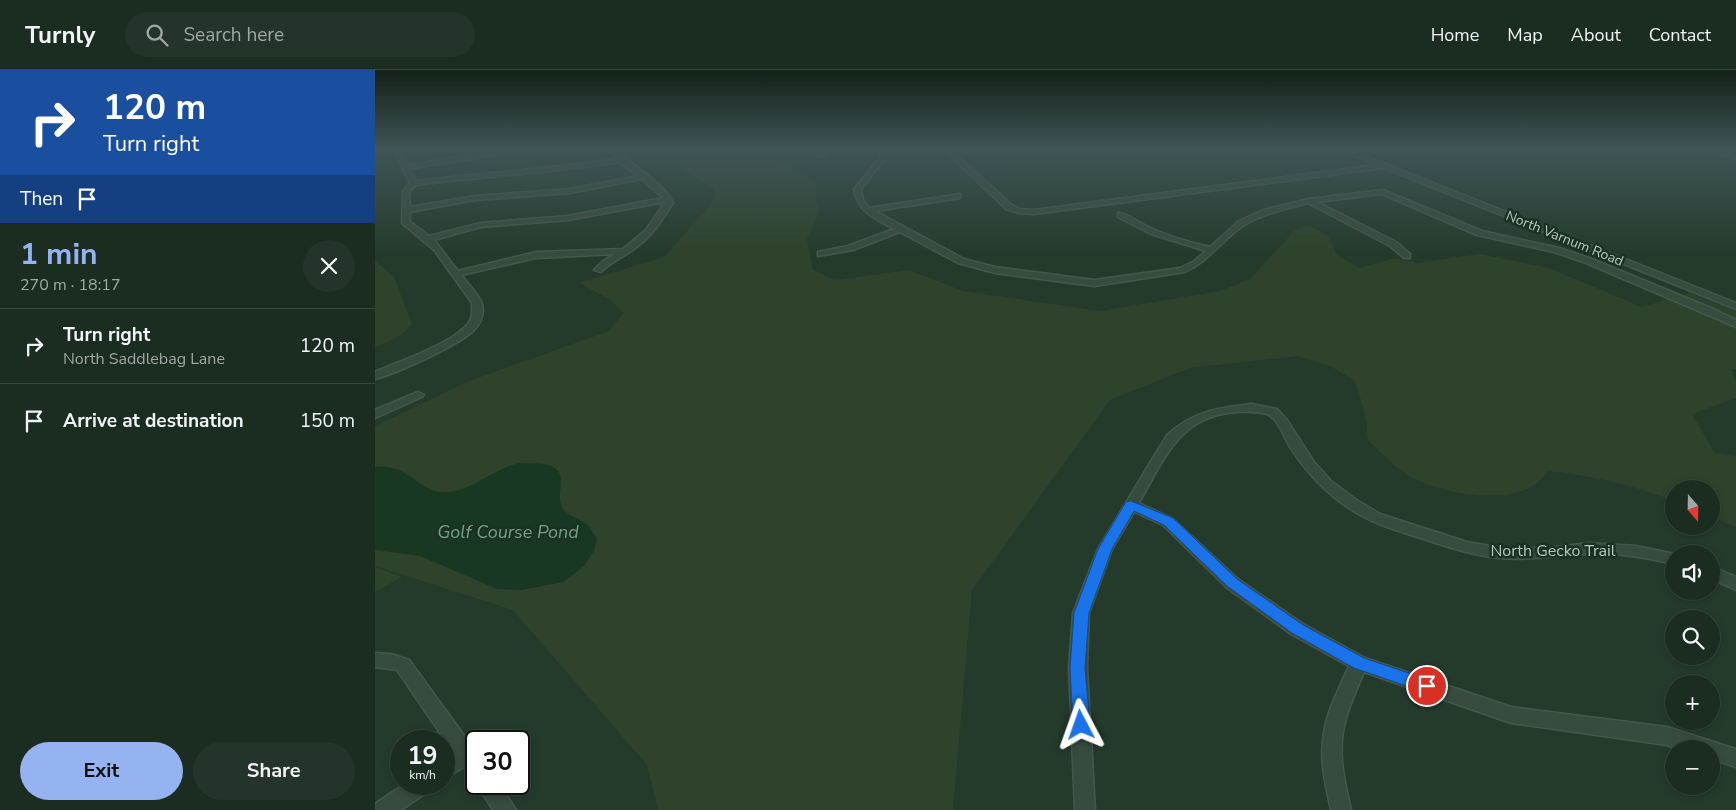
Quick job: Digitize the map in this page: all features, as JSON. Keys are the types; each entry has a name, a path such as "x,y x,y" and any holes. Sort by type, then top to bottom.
{"street":[{"path":"375,376 446,344 475,323 477,303 428,239 406,223 406,190 414,183 417,183"},
{"path":"407,210 475,198 579,190 615,183"},
{"path":"598,270 604,262 624,252 645,235 669,203 665,194 649,183"},
{"path":"862,183 857,189 859,200 867,210 936,249 961,260 987,268 1073,281 1094,282 1182,270 1196,264 1242,223 1283,206 1383,192 1480,233 1556,250 1589,261 1711,311 1736,324"},
{"path":"982,183 1009,207 1019,211 1034,212 1258,183"},
{"name":"North Varnum Road","path":"1426,183 1736,306"},
{"path":"867,210 957,196"},
{"path":"428,239 481,225 568,218 668,199"},
{"path":"1309,201 1393,244 1407,256"},
{"path":"1121,215 1135,224 1165,237 1211,250"},
{"path":"821,254 849,248 901,229"},
{"path":"456,274 518,258 558,253 624,252"},
{"path":"375,414 418,395"},
{"name":"North Gecko Trail","path":"1131,505 1171,438 1185,425 1206,415 1251,408 1273,412 1283,423 1309,465 1326,484 1350,502 1375,517 1467,547 1501,553 1547,553 1589,548 1636,551 1665,557"},
{"path":"1085,810 1077,668 1081,613 1105,549 1131,505 1168,522 1232,583 1297,629 1359,663 1511,715 1667,736 1679,740"},
{"path":"1720,576 1736,584"},
{"path":"375,660 391,661 403,665 465,753"},
{"path":"1341,810 1333,772 1332,738 1347,689 1359,663"},
{"path":"1720,753 1736,758"},
{"path":"383,810 406,795"},
{"path":"495,795 507,810"}],"shaded area":[{"path":"704,183 817,183 816,201 820,210 807,239 813,270 834,280 909,270 963,291 1100,311 1220,291 1250,279 1295,230 1310,226 1328,236 1337,255 1359,268 1395,258 1417,263 1480,254 1549,268 1642,307 1689,293 1736,311 1736,369 1731,369 1736,381 1736,398 1692,414 1715,453 1736,456 1736,527 1720,521 1720,480 1665,480 1665,498 1611,482 1547,471 1537,483 1523,491 1506,495 1487,496 1449,491 1419,481 1403,472 1369,441 1364,412 1355,381 1332,367 1299,356 1190,368 1110,400 972,590 953,810 658,810 647,765 513,610 375,566 375,426 469,381 609,331 624,313 609,299 579,283 664,257 707,209 716,195 713,188"},
{"path":"375,261 394,277 412,324 391,341 375,347"},
{"path":"375,567 402,577 375,592"}],"water":[{"name":"Golf Course Pond","path":"519,463 545,464 558,471 561,480 560,498 563,509 587,525 597,539 594,551 583,567 563,582 522,590 497,589 420,556 375,550 375,467 397,469 429,489 447,492 475,484"}],"route":[{"path":"1081,725 1077,668 1081,613 1105,549 1131,505 1168,522 1232,583 1297,629 1359,663 1427,686"}]}
